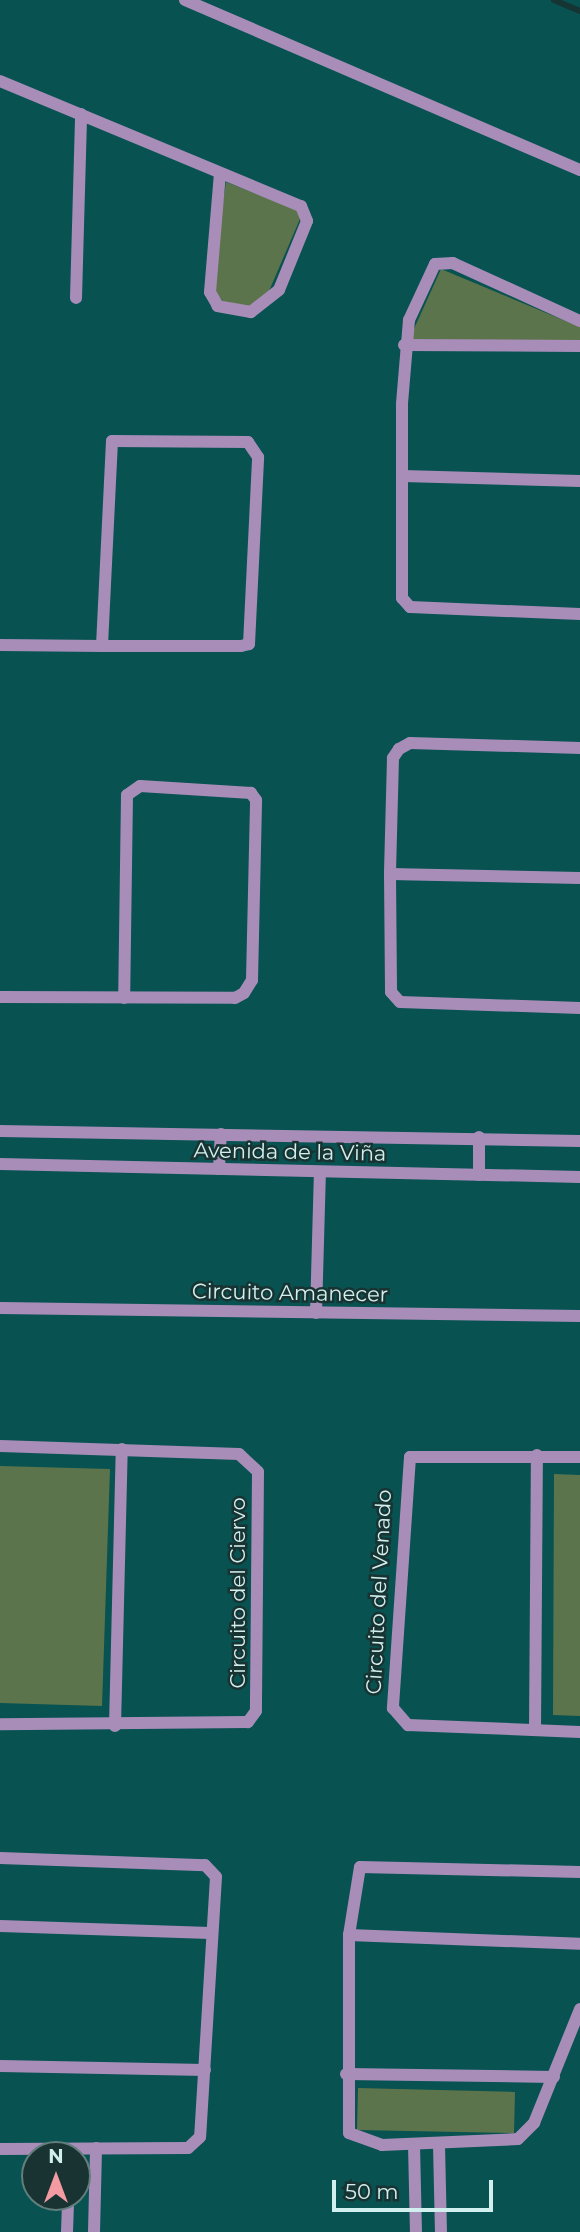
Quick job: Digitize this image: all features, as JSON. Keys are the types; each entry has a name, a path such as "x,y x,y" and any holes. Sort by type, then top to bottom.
{"street":[{"path":"185,0 580,170"},
{"path":"0,81 220,174 307,213 279,290 251,312 218,306 210,292 220,174"},
{"path":"76,299 80,114"},
{"path":"580,321 443,261 435,264 404,345 402,598 410,607 580,614"},
{"path":"404,345 580,346"},
{"path":"0,645 102,646 249,644 258,457 248,442 113,441 102,646"},
{"path":"403,476 580,481"},
{"path":"580,748 410,743 399,749 393,758 390,874 391,992 400,1002 580,1008"},
{"path":"0,997 124,998 235,998 250,986 256,800 251,793 140,786 127,795 124,998"},
{"path":"390,874 580,878"},
{"name":"Avenida de la Viña","path":"0,1131 479,1137 580,1141"},
{"path":"219,1169 221,1134"},
{"path":"479,1137 479,1175"},
{"name":"Avenida de la Viña","path":"0,1164 580,1177"},
{"path":"316,1313 320,1173"},
{"name":"Circuito Amanecer","path":"0,1308 580,1316"},
{"name":"Circuito del Ciervo","path":"0,1446 239,1454 258,1472 256,1711 236,1725 0,1724"},
{"path":"115,1726 122,1449"},
{"name":"Circuito del Venado","path":"580,1457 418,1454 405,1465 393,1708 408,1725 580,1732"},
{"path":"535,1730 537,1455"},
{"path":"0,1858 205,1865 216,1877 210,1933 205,2070 195,2143 91,2149"},
{"path":"580,1872 367,1863 355,1875 349,1935 346,2074 349,2133 361,2142 414,2145 518,2139 534,2123 580,2009"},
{"path":"0,1926 210,1933"},
{"path":"349,1935 580,1944"},
{"path":"0,2066 205,2070"},
{"path":"346,2074 554,2077"},
{"path":"414,2145 416,2232"},
{"path":"439,2145 441,2232"},
{"path":"94,2232 96,2148"},
{"path":"0,2149 21,2150"},
{"path":"67,2232 68,2211"}],"green space":[{"path":"226,182 303,212 266,298 249,309 224,303 211,286"},
{"path":"441,269 580,327 580,342 409,340"},
{"path":"0,1466 110,1469 102,1706 0,1703"},
{"path":"554,1474 580,1475 580,1716 553,1715"},
{"path":"358,2088 515,2092 514,2133 357,2130"}],"waterway":[{"path":"554,0 580,11"}]}
